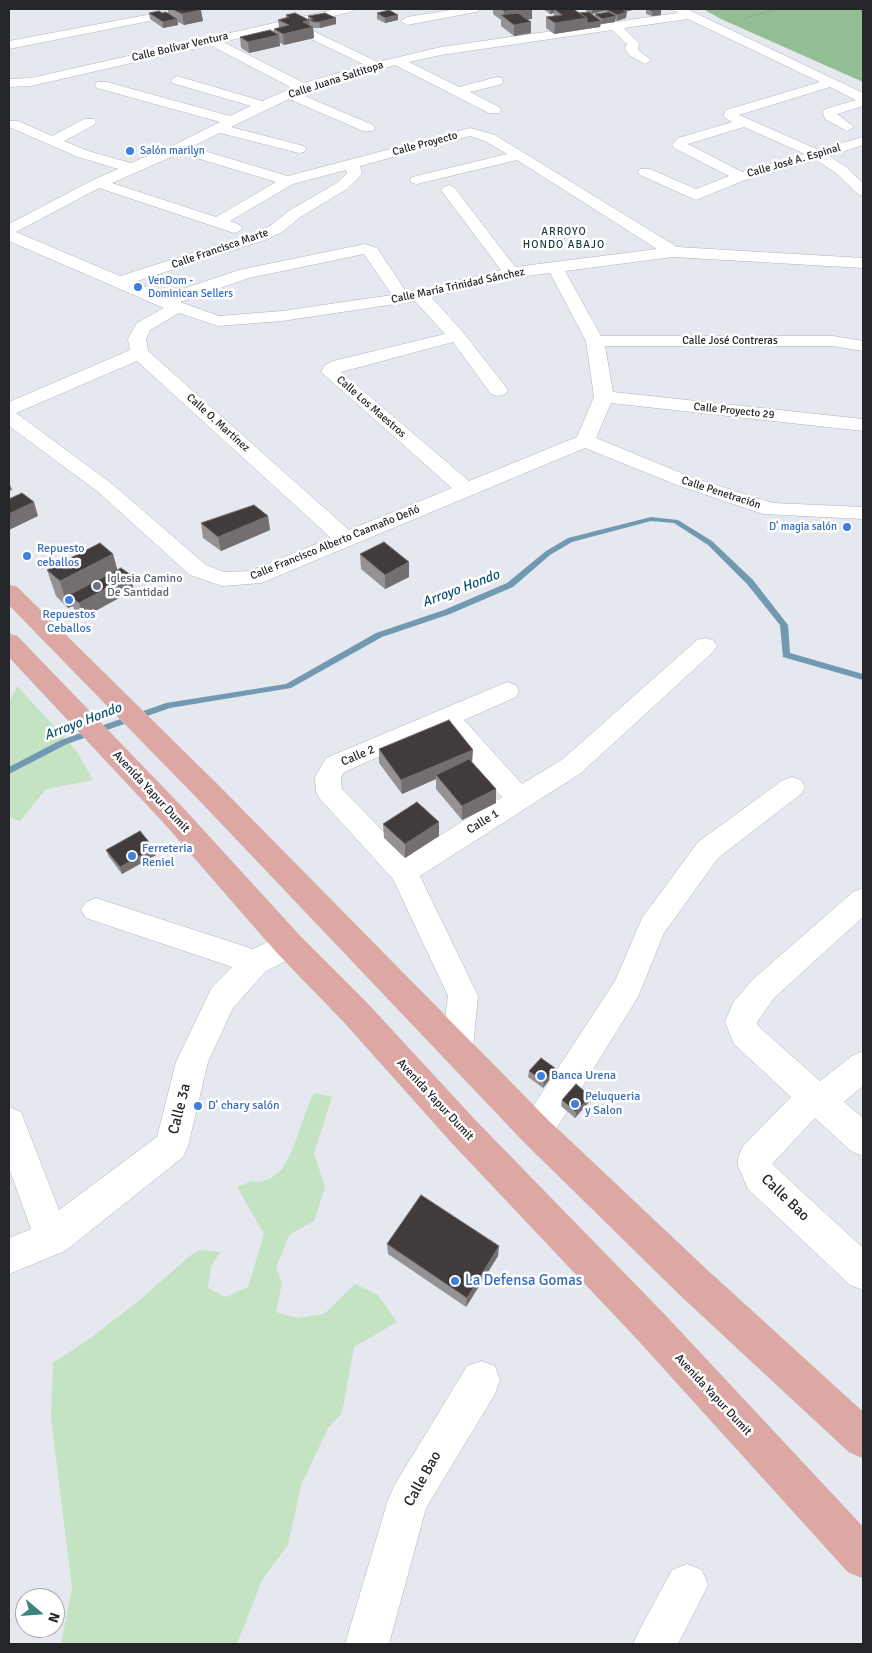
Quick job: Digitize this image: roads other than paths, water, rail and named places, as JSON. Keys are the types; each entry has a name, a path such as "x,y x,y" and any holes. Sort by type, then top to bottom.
{"main road":[{"path":"9,592 211,795 536,1131 693,1282 863,1438"},
{"name":"Avenida Yapur Dumit","path":"9,642 174,816 289,945 355,1012 439,1106 651,1327 863,1558"}],"street":[{"path":"146,9 160,15"},
{"path":"9,45 195,9"},
{"name":"Calle Bolívar Ventura","path":"9,83 31,82 350,9"},
{"path":"407,21 478,11"},
{"path":"684,12 863,98"},
{"name":"Calle Juana Saltitopa","path":"9,230 98,183 179,148 263,105 303,88 376,66 440,51 615,26 684,12"},
{"path":"615,26 633,43 631,48 633,52 645,60"},
{"path":"503,30 516,40"},
{"path":"313,35 376,66"},
{"path":"210,40 303,88"},
{"path":"396,61 494,110"},
{"path":"177,80 263,105"},
{"path":"458,91 497,81"},
{"path":"831,83 730,115 742,123 817,154 841,170 863,191"},
{"path":"102,85 299,149"},
{"path":"289,94 352,119 368,128"},
{"path":"847,127 830,116 830,112 863,102"},
{"path":"53,141 89,122"},
{"name":"Calle José A. Espinal","path":"742,123 683,141 679,145 743,176 863,141"},
{"path":"14,124 83,154 132,168"},
{"name":"Calle Proyecto","path":"218,222 288,181 470,132 490,138 519,154 673,252"},
{"path":"179,148 288,181"},
{"path":"417,180 519,154"},
{"name":"Calle Francisca Marte","path":"118,282 259,237 276,229 296,213 342,186 355,174 352,164"},
{"path":"645,172 696,195 743,176"},
{"path":"98,183 259,237"},
{"path":"449,190 511,273"},
{"name":"Calle María Trinidad Sánchez","path":"9,235 118,282 218,321 282,316 411,298 511,273 673,252 863,263"},
{"path":"9,409 139,353 137,339 143,327 172,304 244,274 365,249 371,251 411,298 457,336 498,390"},
{"path":"556,267 596,341 604,397 585,441"},
{"name":"Calle Los Maestros","path":"457,336 340,365 332,368 330,372 467,491"},
{"name":"Calle José Contreras","path":"596,341 833,342 863,346"},
{"name":"Calle O. Martínez","path":"139,353 346,538"},
{"name":"Calle Proyecto 29","path":"604,397 863,424"},
{"name":"Calle Francisco Alberto Caamaño Deñó","path":"9,417 104,487 198,570 222,579 253,578 346,538 467,491 585,441"},
{"name":"Calle Penetración","path":"585,441 684,481 771,509 863,513"},
{"name":"Calle 1","path":"404,872 572,766 705,646"},
{"name":"Calle 2","path":"404,872 329,792 328,777 335,765 507,691"},
{"path":"446,717 520,799"},
{"path":"536,1131 627,988 652,927 708,850 792,787"},
{"path":"404,872 463,996 457,1048"},
{"path":"863,900 763,989 744,1013 741,1022 745,1034 863,1140"},
{"path":"96,910 255,962"},
{"name":"Calle 3a","path":"9,1256 52,1238 171,1146 192,1062 222,999 255,962 289,945"},
{"name":"Calle Bao","path":"863,1066 817,1099 755,1158 755,1166 760,1177 863,1272"},
{"path":"9,1123 52,1238"},
{"name":"Calle Bao","path":"367,1644 408,1500 480,1380"},
{"path":"655,1644 687,1586"}],"waterway":[{"name":"Arroyo Hondo","path":"9,771 64,742 169,705 288,686 379,635 447,612 510,585 548,553 570,540 651,519 676,521 710,543 750,582 784,625 786,655 863,677"}],"place":[{"name":"Salón marilyn","path":"130,151"},
{"name":"VenDom - Dominican Sellers","path":"138,287"},
{"name":"D' magia salón","path":"847,527"},
{"name":"Repuesto ceballos","path":"27,556"},
{"name":"Iglesia Camino De Santidad","path":"97,586"},
{"name":"Repuestos Ceballos","path":"69,600"},
{"name":"Ferreteria Reniel","path":"132,856"},
{"name":"Banca Urena","path":"541,1076"},
{"name":"Peluqueria y Salon","path":"575,1104"},
{"name":"D' chary salón","path":"198,1106"},
{"name":"La Defensa Gomas","path":"455,1281"}],"district":[{"name":"ARROYO HONDO ABAJO","path":"564,238"}]}
